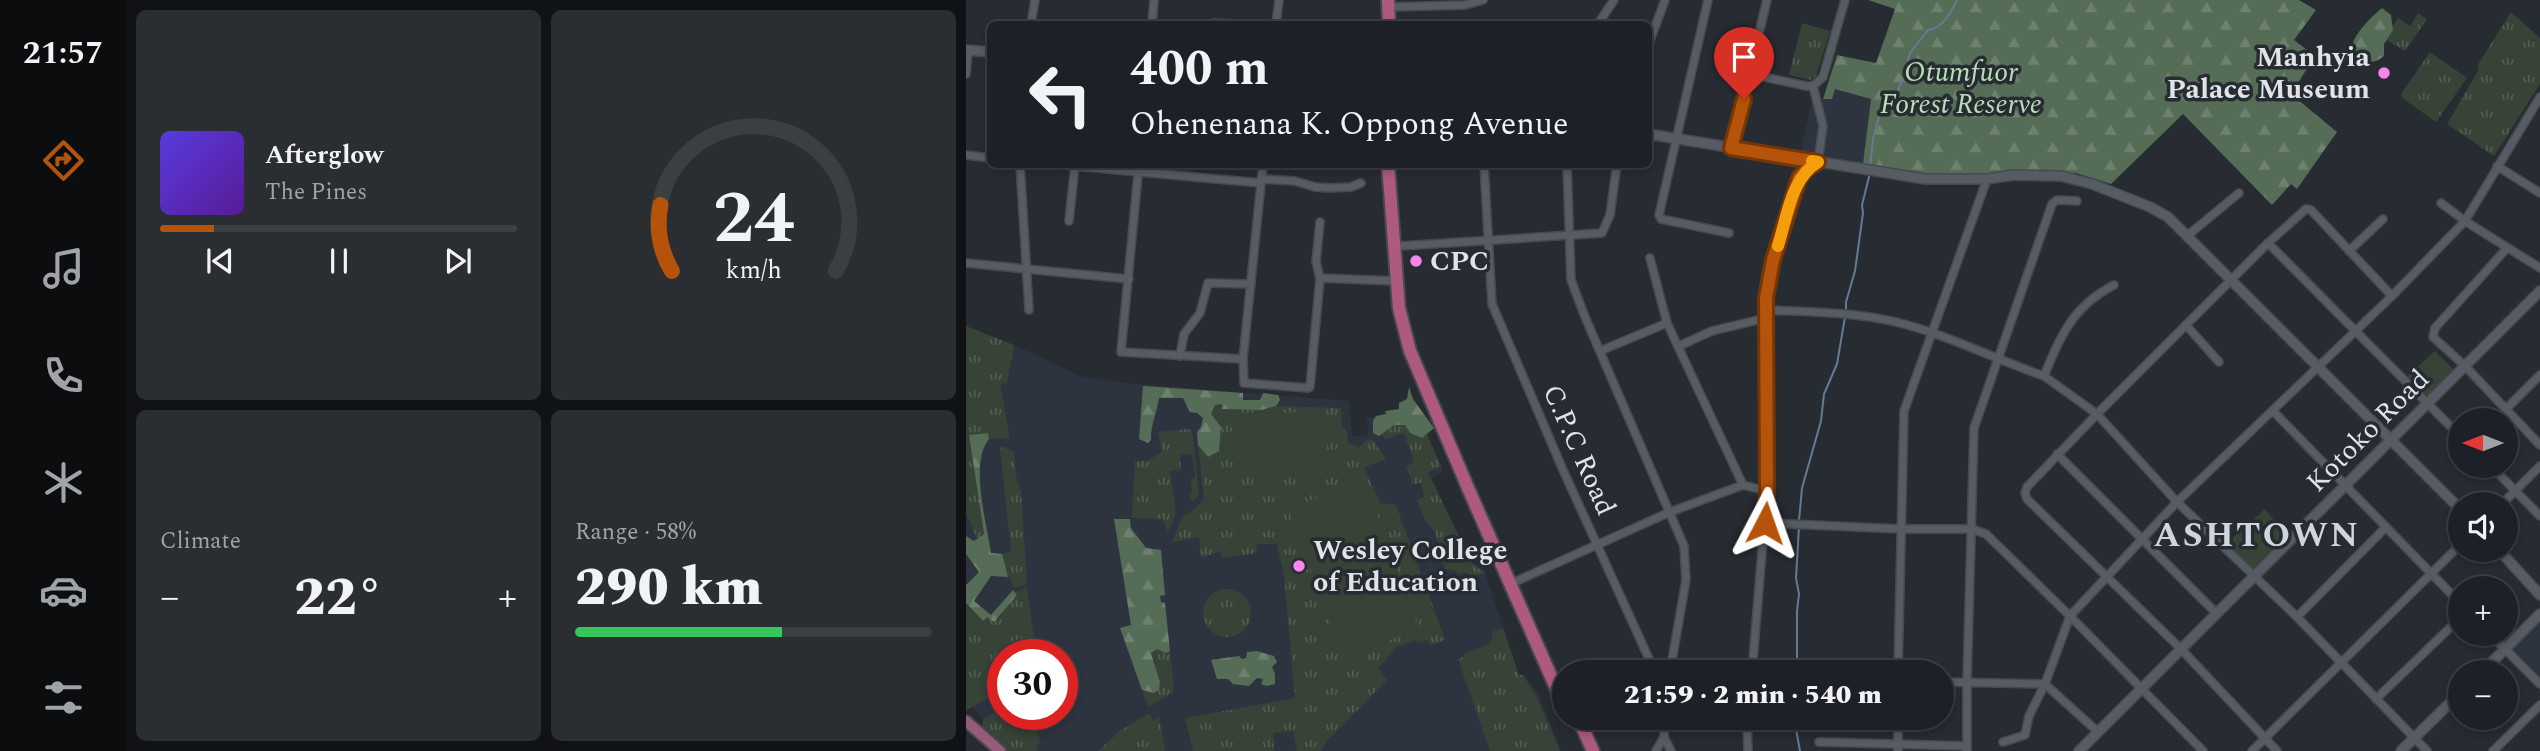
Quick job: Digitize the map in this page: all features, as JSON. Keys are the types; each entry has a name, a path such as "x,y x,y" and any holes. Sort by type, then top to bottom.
{"highway":[{"path":"1382,21 1386,2"},
{"path":"1386,2 1389,21"},
{"path":"1388,168 1396,281 1402,326 1410,351 1552,663"},
{"path":"1396,168 1407,314 1418,349 1552,676"},
{"path":"1575,730 1584,751"},
{"path":"1583,730 1593,751"}],"main road":[{"path":"966,721 1000,751"}],"street":[{"path":"1032,21 1035,0"},
{"path":"1152,21 1154,0"},
{"path":"1276,21 1279,0"},
{"path":"1386,2 1465,5 1483,0"},
{"path":"1600,21 1614,0"},
{"path":"1652,35 1665,0"},
{"path":"1708,0 1675,139 1660,217 1729,233"},
{"path":"1731,148 1767,0"},
{"path":"1813,86 1823,77 1845,0"},
{"path":"966,75 967,50 987,52"},
{"path":"1750,75 1813,86"},
{"path":"1753,660 1767,491 1766,314 1773,260 1799,178 1818,162 1823,126 1813,86"},
{"path":"2003,742 2025,735 2029,716 2045,684 2070,616 2177,502 2392,296 2465,221 2540,97"},
{"path":"1652,135 1925,180 2026,175 2078,180 2150,208 2168,217 2448,497"},
{"path":"966,155 987,158"},
{"path":"2497,166 2540,193"},
{"path":"1020,168 1029,310"},
{"path":"1069,221 1075,168"},
{"path":"1091,168 1139,174 1295,181 1329,188 1351,187 1361,183"},
{"path":"1139,168 1121,352 1243,359"},
{"path":"1263,168 1243,359 1244,383 1309,388 1320,278 1316,262 1320,222"},
{"name":"C.P.C Road","path":"1484,168 1492,304 1563,470 1650,660"},
{"path":"1567,168 1571,280 1684,546 1686,580 1673,660"},
{"path":"1400,247 1596,235 1605,229 1610,215 1616,168"},
{"path":"1898,660 1904,411 1987,179"},
{"path":"2187,236 2239,193"},
{"path":"1819,742 1967,748 1974,428 2052,204 2057,200 2077,201"},
{"path":"2441,203 2540,268"},
{"path":"2277,751 2180,649 2027,499 2025,493 2027,487 2057,454 2268,243 2308,209 2392,296"},
{"path":"2349,251 2383,219"},
{"path":"2268,243 2448,424"},
{"path":"2503,408 2465,366 2433,337 2433,333 2507,248"},
{"path":"1650,258 1667,323 1743,485"},
{"path":"966,263 1129,279"},
{"path":"1320,278 1396,281"},
{"path":"1180,356 1184,334 1200,313 1208,283 1251,284"},
{"path":"2043,376 2059,339 2071,320 2094,295 2114,285"},
{"name":"Kotoko Road","path":"2079,751 2465,366 2536,302 2540,291"},
{"path":"1679,346 1712,331 1766,314 1846,313 1895,322 1932,333 2043,376 2097,414 2177,502 2297,617 2427,751"},
{"path":"1600,351 1667,323"},
{"path":"2186,325 2219,362"},
{"path":"2507,408 2540,375"},
{"path":"2273,411 2448,591"},
{"path":"2518,423 2540,445"},
{"path":"2057,454 2216,613"},
{"path":"2515,490 2540,466"},
{"path":"2503,478 2540,516"},
{"path":"1514,582 1670,512 1743,485 1767,491"},
{"path":"1765,523 1972,529 1992,538 2203,751"},
{"path":"2297,617 2386,527"},
{"path":"2252,751 2448,557"},
{"path":"2510,562 2540,594"},
{"path":"2494,660 2540,614"},
{"path":"2376,699 2448,630"},
{"path":"2505,648 2540,684"},
{"path":"1954,682 2045,684 2098,732"},
{"path":"2400,751 2448,705"},
{"path":"2493,751 2540,705"},
{"path":"1656,751 1664,737 1664,730"},
{"path":"1747,730 1748,751"},
{"path":"1664,737 1671,751"}],"shaded area":[{"path":"1835,89 1871,98 1863,164 1800,154 1811,105 1823,99 1831,99"},
{"name":"Wesley College of Education","path":"966,326 1079,376 1124,383 1349,401 1352,436 1368,435 1367,418 1418,412 1443,472 1431,478 1471,561 1484,570 1519,675 1524,674 1538,694 1561,751 1017,751 995,730 1078,730 1078,639 987,639 987,722 966,702"},
{"path":"2540,609 2540,688 2518,664 2518,660 2514,660 2502,647 2518,646 2518,631"}],"green space":[{"name":"Otumfuor Forest Reserve","path":"1868,0 2299,0 2316,10 2294,40 2315,56 2291,94 2337,132 2297,189 2291,184 2272,205 2183,114 2111,184 2076,173 1928,176 1863,164 1871,99 1835,89 1832,99 1823,99 1837,55 1876,63 1895,9"},
{"path":"2382,8 2391,15 2393,30 2384,44 2384,56 2373,62 2354,62 2351,48 2354,40 2364,25"},
{"path":"2511,12 2540,38 2540,84 2494,156 2447,124 2479,69 2477,66"},
{"path":"2418,13 2427,19 2405,51 2385,39 2398,18 2410,26"},
{"path":"1802,23 1830,31 1816,76 1810,80 1789,75"},
{"path":"2430,52 2467,78 2436,122 2402,98 2401,94"},
{"path":"966,326 1014,345 1007,383 1000,384 1010,438 989,439 988,434 969,435 984,535 977,539 966,512"},
{"path":"2435,351 2454,370 2428,398 2407,376"},
{"path":"1143,386 1243,393 1243,400 1260,400 1263,393 1278,395 1280,400 1276,406 1261,410 1222,409 1222,404 1215,405 1211,414 1221,427 1219,451 1208,457 1198,445 1197,432 1203,418 1190,412 1183,398 1159,398 1151,440 1148,443 1139,439"},
{"path":"1409,387 1413,399 1434,428 1422,438 1410,433 1405,425 1394,425 1379,436 1373,433 1376,416 1386,414 1385,411 1399,409 1399,403 1407,399"},
{"path":"1222,404 1222,409 1261,410 1276,406 1341,408 1342,428 1347,431 1348,443 1359,447 1368,439 1373,440 1386,459 1365,467 1368,476 1380,503 1396,505 1445,640 1430,645 1427,640 1417,643 1416,640 1397,647 1378,668 1387,680 1327,741 1321,751 1297,751 1293,731 1273,733 1274,751 1193,751 1185,718 1295,698 1284,575 1277,544 1257,544 1256,553 1222,558 1221,551 1201,558 1199,537 1172,542 1182,518 1199,505 1204,497 1198,445 1202,451 1211,414 1215,405"},
{"path":"1327,412 1327,477 1234,477 1233,413"},
{"path":"1394,425 1405,425 1410,433 1422,438 1427,434 1441,466 1428,472 1471,562 1484,573 1469,578 1466,572 1458,574 1445,569 1435,532 1426,522 1417,500 1424,497 1421,483 1413,484 1406,467 1414,462 1404,433 1385,439 1382,434"},
{"path":"1188,429 1192,431 1199,494 1193,502 1189,495 1192,492 1191,479 1195,478 1192,454 1180,455 1181,470 1170,471 1176,514 1168,532 1163,519 1132,518 1135,461 1147,461 1162,452 1158,432"},
{"path":"988,433 989,439 980,463 981,494 991,553 1002,554 1008,577 991,576 974,601 991,615 1013,590 1017,595 994,622 987,617 983,621 966,603 966,585 979,572 966,554 966,536 974,541 984,534 969,435"},
{"path":"1003,446 1014,452 1016,476 1021,491 1027,584 1014,588 1005,569 1002,554 1011,552 1000,448"},
{"path":"1364,480 1419,629 1343,658 1288,509"},
{"path":"2265,509 2287,536 2253,569 2227,543"},
{"path":"1114,519 1130,519 1131,528 1146,548 1161,550 1165,595 1160,596 1161,602 1165,603 1170,651 1166,653 1157,649 1151,653 1160,682 1159,690 1154,693 1142,690 1120,628 1131,625"},
{"path":"1027,588 1034,639 987,639 987,699 966,710 966,603 983,621 987,617 994,622 1017,595 1015,592"},
{"path":"1227,589 1244,596 1251,613 1244,630 1227,637 1210,630 1203,613 1210,596"},
{"path":"1503,628 1519,675 1523,675 1536,696 1560,751 1490,751 1458,659 1465,656 1465,653 1485,646 1493,639 1491,632"},
{"path":"1158,649 1166,653 1170,651 1174,692 1148,707 1142,690 1148,692 1156,663 1151,654"},
{"path":"1257,651 1274,656 1277,662 1272,667 1275,684 1261,684 1263,679 1257,678 1249,686 1233,684 1228,679 1217,679 1211,660 1239,656 1242,659 1246,658 1247,652"},
{"path":"1150,713 1153,720 1159,717 1165,751 1098,751 1121,730"},
{"path":"987,717 987,730 1036,730 1041,743 1036,744 1038,751 1005,751 982,730 983,720"}],"waterway":[{"path":"1870,167 1873,139 1882,105 1893,102 1910,53 1928,30 1938,27 1946,19 1957,0"},
{"path":"1846,311 1855,271 1862,205 1870,173"},
{"path":"1799,521 1802,488 1821,421 1824,394 1837,364 1845,317"},
{"path":"1797,660 1799,594 1796,578 1799,527"},
{"path":"1796,730 1800,751"}],"slow traffic":[{"path":"1778,246 1799,178 1818,162 1812,161"}],"place":[{"name":"Manhyia Palace Museum","path":"2384,73"},
{"name":"CPC","path":"1416,261"},
{"name":"Wesley College of Education","path":"1299,566"}],"district":[{"name":"ASHTOWN","path":"2257,535"}],"route":[{"path":"1744,99 1731,148 1818,162 1799,178 1773,260 1766,298 1765,523"}]}
